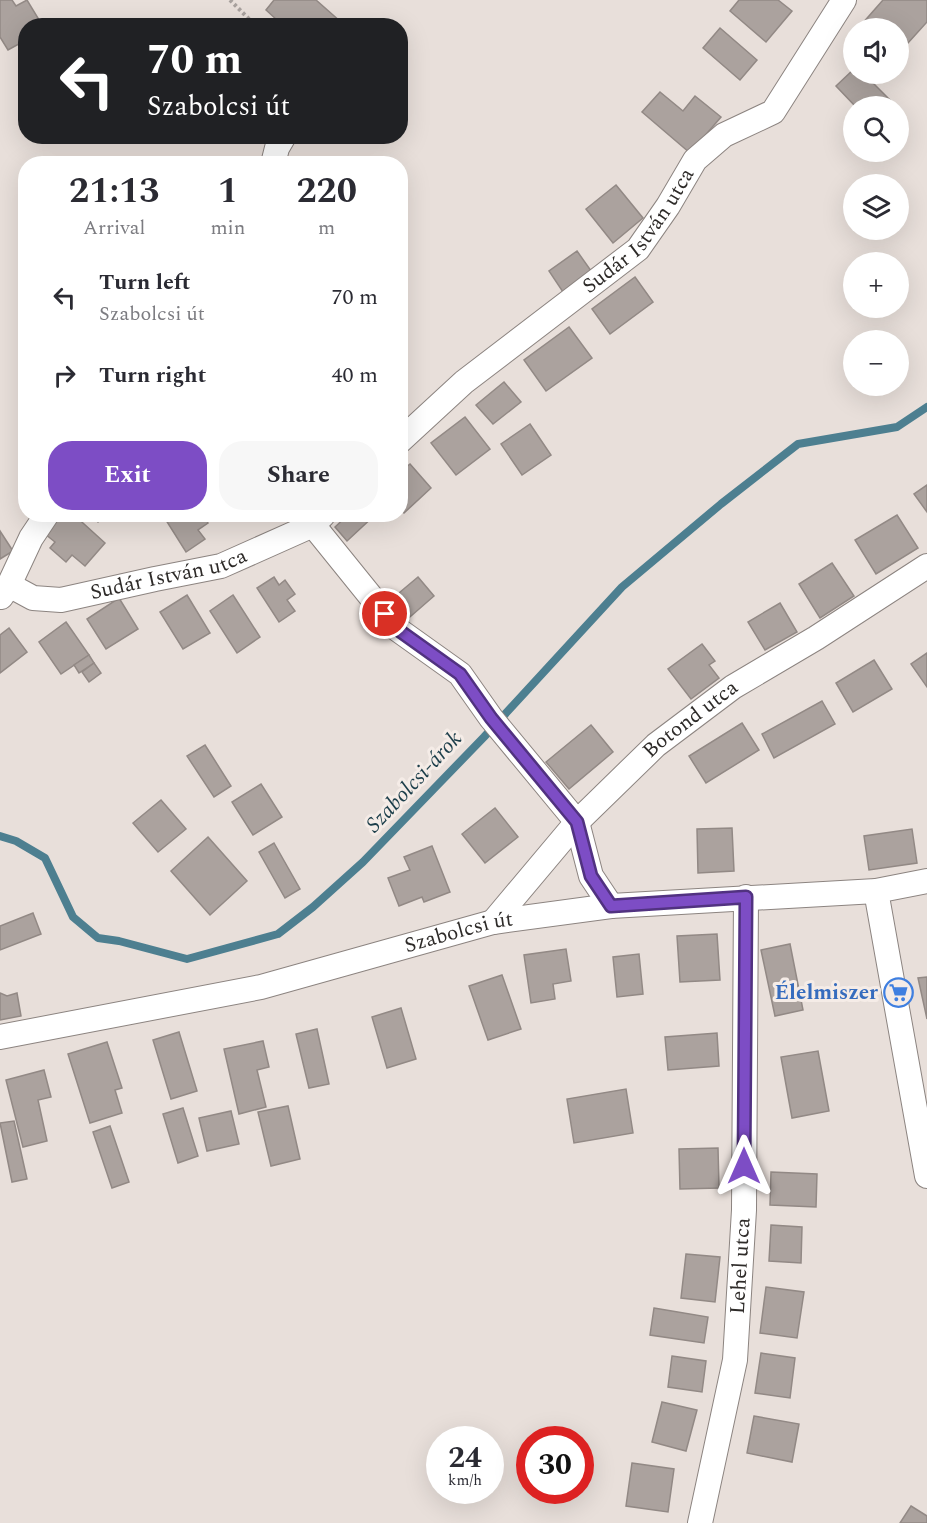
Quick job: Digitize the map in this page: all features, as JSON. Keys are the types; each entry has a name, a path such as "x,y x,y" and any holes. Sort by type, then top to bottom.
{"street":[{"name":"Sudár István utca","path":"408,434 464,382 638,249 668,206 695,160 724,135 773,112 844,0"},
{"path":"5,592 31,538 42,522"},
{"name":"Sudár István utca","path":"5,592 33,598 61,600 221,566 314,522"},
{"path":"319,522 397,629 460,674 496,724 577,822 591,876 611,906"},
{"name":"Botond utca","path":"493,922 577,822 656,745 733,687 816,638 927,566"},
{"name":"Szabolcsi út","path":"0,1037 261,987 493,922 611,906 876,891 927,881"},
{"path":"876,891 927,1176"},
{"name":"Lehel utca","path":"700,1523 735,1360 744,1210 746,897"}],"path":[{"path":"230,0 248,18"}],"building":[{"path":"0,0 12,0 16,6 27,0 38,18 18,18 18,44 8,50 0,37"},
{"path":"274,0 316,0 336,18 275,18 266,10"},
{"path":"739,0 778,0 792,11 766,42 730,11"},
{"path":"883,0 927,0 927,22 909,42 909,18 867,18"},
{"path":"720,28 757,60 740,80 703,48"},
{"path":"843,79 843,84 874,84 886,96 846,96 836,86"},
{"path":"660,92 683,111 695,96 721,117 690,153 642,112"},
{"path":"616,185 643,218 613,243 586,209"},
{"path":"577,251 594,275 565,295 549,271"},
{"path":"635,277 653,302 610,334 592,309"},
{"path":"569,327 592,358 546,391 524,360"},
{"path":"504,382 521,402 493,424 476,405"},
{"path":"465,417 490,449 456,475 431,443"},
{"path":"530,424 551,455 522,475 501,444"},
{"path":"410,464 431,488 408,509 408,466"},
{"path":"927,485 927,512 914,494"},
{"path":"897,515 918,548 876,574 855,540"},
{"path":"55,522 82,522 105,543 85,566 72,555 66,562 50,548 55,542 45,534"},
{"path":"167,522 207,522 198,530 205,539 186,552"},
{"path":"340,522 367,522 347,541 335,527"},
{"path":"0,531 13,551 0,559"},
{"path":"832,563 854,596 820,618 799,584"},
{"path":"274,577 279,585 285,580 295,594 287,600 295,611 279,622 257,588"},
{"path":"418,577 434,596 403,623 387,603"},
{"path":"187,595 210,633 183,649 160,612"},
{"path":"233,595 260,637 237,653 210,611"},
{"path":"119,598 138,629 106,649 87,619"},
{"path":"780,603 797,632 765,650 748,622"},
{"path":"66,622 89,655 61,674 39,642"},
{"path":"9,628 27,652 0,673 0,635"},
{"path":"702,644 715,661 709,665 719,678 691,699 668,669"},
{"path":"927,653 927,687 911,664"},
{"path":"89,655 94,663 79,673 74,665"},
{"path":"874,660 892,689 853,712 836,683"},
{"path":"94,663 101,673 89,682 82,672"},
{"path":"822,701 835,724 774,758 762,734"},
{"path":"742,723 759,750 706,783 689,756"},
{"path":"591,725 613,752 569,789 546,762"},
{"path":"205,745 231,786 214,797 187,756"},
{"path":"261,784 282,817 253,835 232,802"},
{"path":"161,800 186,829 158,852 133,823"},
{"path":"495,808 518,837 485,863 462,834"},
{"path":"732,828 734,871 698,873 697,829"},
{"path":"912,829 917,863 869,870 864,836"},
{"path":"208,837 247,881 210,915 171,871"},
{"path":"274,843 300,889 285,898 259,852"},
{"path":"432,846 450,892 424,902 422,897 399,906 388,878 410,870 404,857"},
{"path":"33,913 41,934 0,950 0,926"},
{"path":"717,934 720,980 680,982 677,936"},
{"path":"790,944 803,1010 775,1016 761,950"},
{"path":"566,949 571,981 553,984 555,999 531,1003 524,955"},
{"path":"639,954 643,994 617,997 613,957"},
{"path":"502,975 521,1029 488,1040 469,986"},
{"path":"927,977 927,1019 918,978"},
{"path":"0,993 7,996 17,993 21,1016 0,1020"},
{"path":"401,1008 416,1059 387,1068 372,1017"},
{"path":"317,1029 329,1084 309,1088 296,1034"},
{"path":"179,1032 197,1091 171,1099 153,1040"},
{"path":"717,1033 719,1066 668,1070 665,1037"},
{"path":"263,1041 269,1067 257,1070 266,1107 239,1114 224,1049"},
{"path":"107,1042 122,1088 115,1090 122,1113 90,1123 68,1054"},
{"path":"818,1051 829,1111 792,1118 781,1057"},
{"path":"44,1070 51,1097 38,1100 47,1141 23,1147 6,1080"},
{"path":"626,1089 633,1133 574,1143 567,1099"},
{"path":"288,1106 300,1159 271,1166 258,1112"},
{"path":"183,1108 198,1156 178,1163 163,1114"},
{"path":"231,1111 239,1144 207,1151 199,1118"},
{"path":"14,1121 27,1179 12,1182 0,1123"},
{"path":"110,1126 129,1182 112,1188 93,1132"},
{"path":"718,1148 719,1188 680,1189 679,1149"},
{"path":"771,1172 817,1174 816,1207 770,1205"},
{"path":"771,1225 802,1227 801,1263 769,1261"},
{"path":"686,1254 720,1257 715,1302 681,1298"},
{"path":"766,1287 804,1292 797,1338 760,1333"},
{"path":"654,1308 708,1317 704,1343 650,1335"},
{"path":"761,1353 795,1358 790,1398 755,1393"},
{"path":"672,1356 706,1361 702,1392 668,1387"},
{"path":"662,1402 697,1410 686,1451 652,1442"},
{"path":"754,1416 799,1424 792,1462 747,1453"},
{"path":"632,1463 674,1469 668,1512 626,1506"},
{"path":"911,1506 927,1516 927,1523 900,1523"}],"waterway":[{"name":"Szabolcsi-árok","path":"0,836 16,841 45,858 73,917 98,938 119,941 187,959 278,934 313,907 363,862 484,737 622,587 721,504 798,444 897,427 927,407"}],"place":[{"name":"Élelmiszer","path":"899,993"}],"route":[{"path":"385,614 397,629 460,674 491,718 577,822 591,876 611,906 746,897 744,1166"}]}
